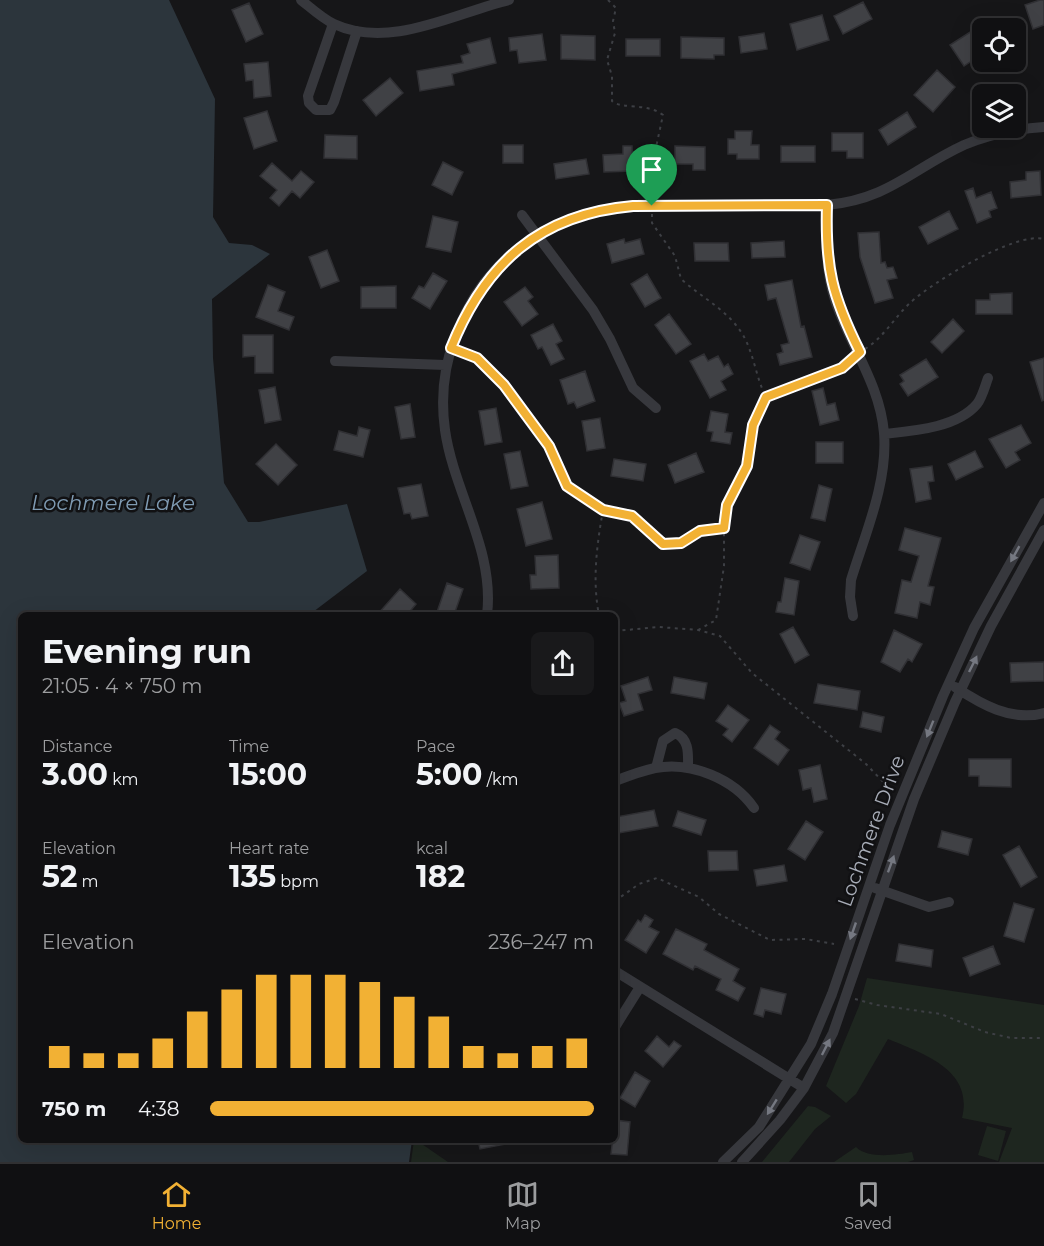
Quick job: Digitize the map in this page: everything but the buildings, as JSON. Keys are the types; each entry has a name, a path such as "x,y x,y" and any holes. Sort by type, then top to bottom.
{"street":[{"path":"301,0 333,24 357,31 414,28 509,0"},
{"path":"333,24 308,96 309,104 316,110 330,110 357,31"},
{"path":"1026,129 1044,127"},
{"path":"487,612 487,575 446,434 443,396 445,364 469,305 487,280 511,255 538,235 595,212 652,206 847,203 884,192 975,138"},
{"path":"827,205 826,246 831,285 875,392 884,434 880,482 851,580 849,597 853,616"},
{"path":"522,215 602,324 633,388 656,408"},
{"path":"335,361 445,364"},
{"path":"884,434 935,427 954,419 977,404 988,378"},
{"name":"Lochmere Drive","path":"723,1162 759,1128 811,1044 890,825 949,683 974,627 1044,503"},
{"name":"Lochmere Drive","path":"742,1162 780,1120 804,1088 843,1007 914,799 960,690 1044,530"},
{"path":"949,683 968,697 1004,712 1029,716 1044,713"},
{"path":"656,768 663,741 666,736 675,734 684,740 688,753 688,768"},
{"path":"618,780 656,768 688,768 734,784 754,808"},
{"path":"869,885 929,907 949,902"},
{"path":"618,973 804,1088"},
{"path":"618,1022 640,987"}],"path":[{"path":"608,0 616,8 613,21 615,33 607,60 612,76 612,101 621,106 639,105 663,115 655,152 660,171 652,195 652,223 675,256 681,279 734,321 744,338 766,397"},
{"path":"698,630 716,620 724,566 724,528 727,505 747,466 753,425 766,397 842,368 877,341 911,302 978,259 1027,238 1044,239"},
{"path":"451,348 477,358 504,385 549,446 567,486 603,510 632,516 663,544 681,543 700,531 724,528"},
{"path":"599,612 596,568 603,510"},
{"path":"618,631 659,627 698,630 720,636 752,673 866,764 889,788"},
{"path":"618,899 639,884 657,878 699,897 719,914 771,940 806,939 834,944"},
{"path":"855,999 877,1005 941,1014 985,1032 1011,1038 1044,1038"}],"shaded area":[{"path":"867,978 1044,1005 1044,1162 999,1162 1012,1128 962,1118 964,1101 961,1088 953,1076 930,1058 888,1039 856,1094 846,1103 826,1086 859,1006"},
{"path":"808,1106 815,1107 831,1116 815,1129 789,1162 762,1162"},
{"path":"987,1126 1006,1131 998,1161 978,1155"},
{"path":"414,1143 420,1143 448,1162 411,1162"},
{"path":"856,1147 875,1155 912,1152 914,1160 908,1162 834,1162"}],"water":[{"name":"Lochmere Lake","path":"0,0 169,0 215,99 213,217 229,243 252,245 270,254 212,299 213,358 224,483 248,522 259,522 347,504 367,571 313,612 18,612 18,1143 412,1143 409,1162 0,1162"}],"route":[{"path":"827,205 826,254 831,285 835,300 860,352 842,368 766,397 753,425 747,466 727,505 724,528 700,531 681,543 672,545 663,544 632,516 603,510 567,486 549,446 504,385 477,358 451,348 475,296 498,268 522,245 576,217 614,208 652,206 827,205"}]}
